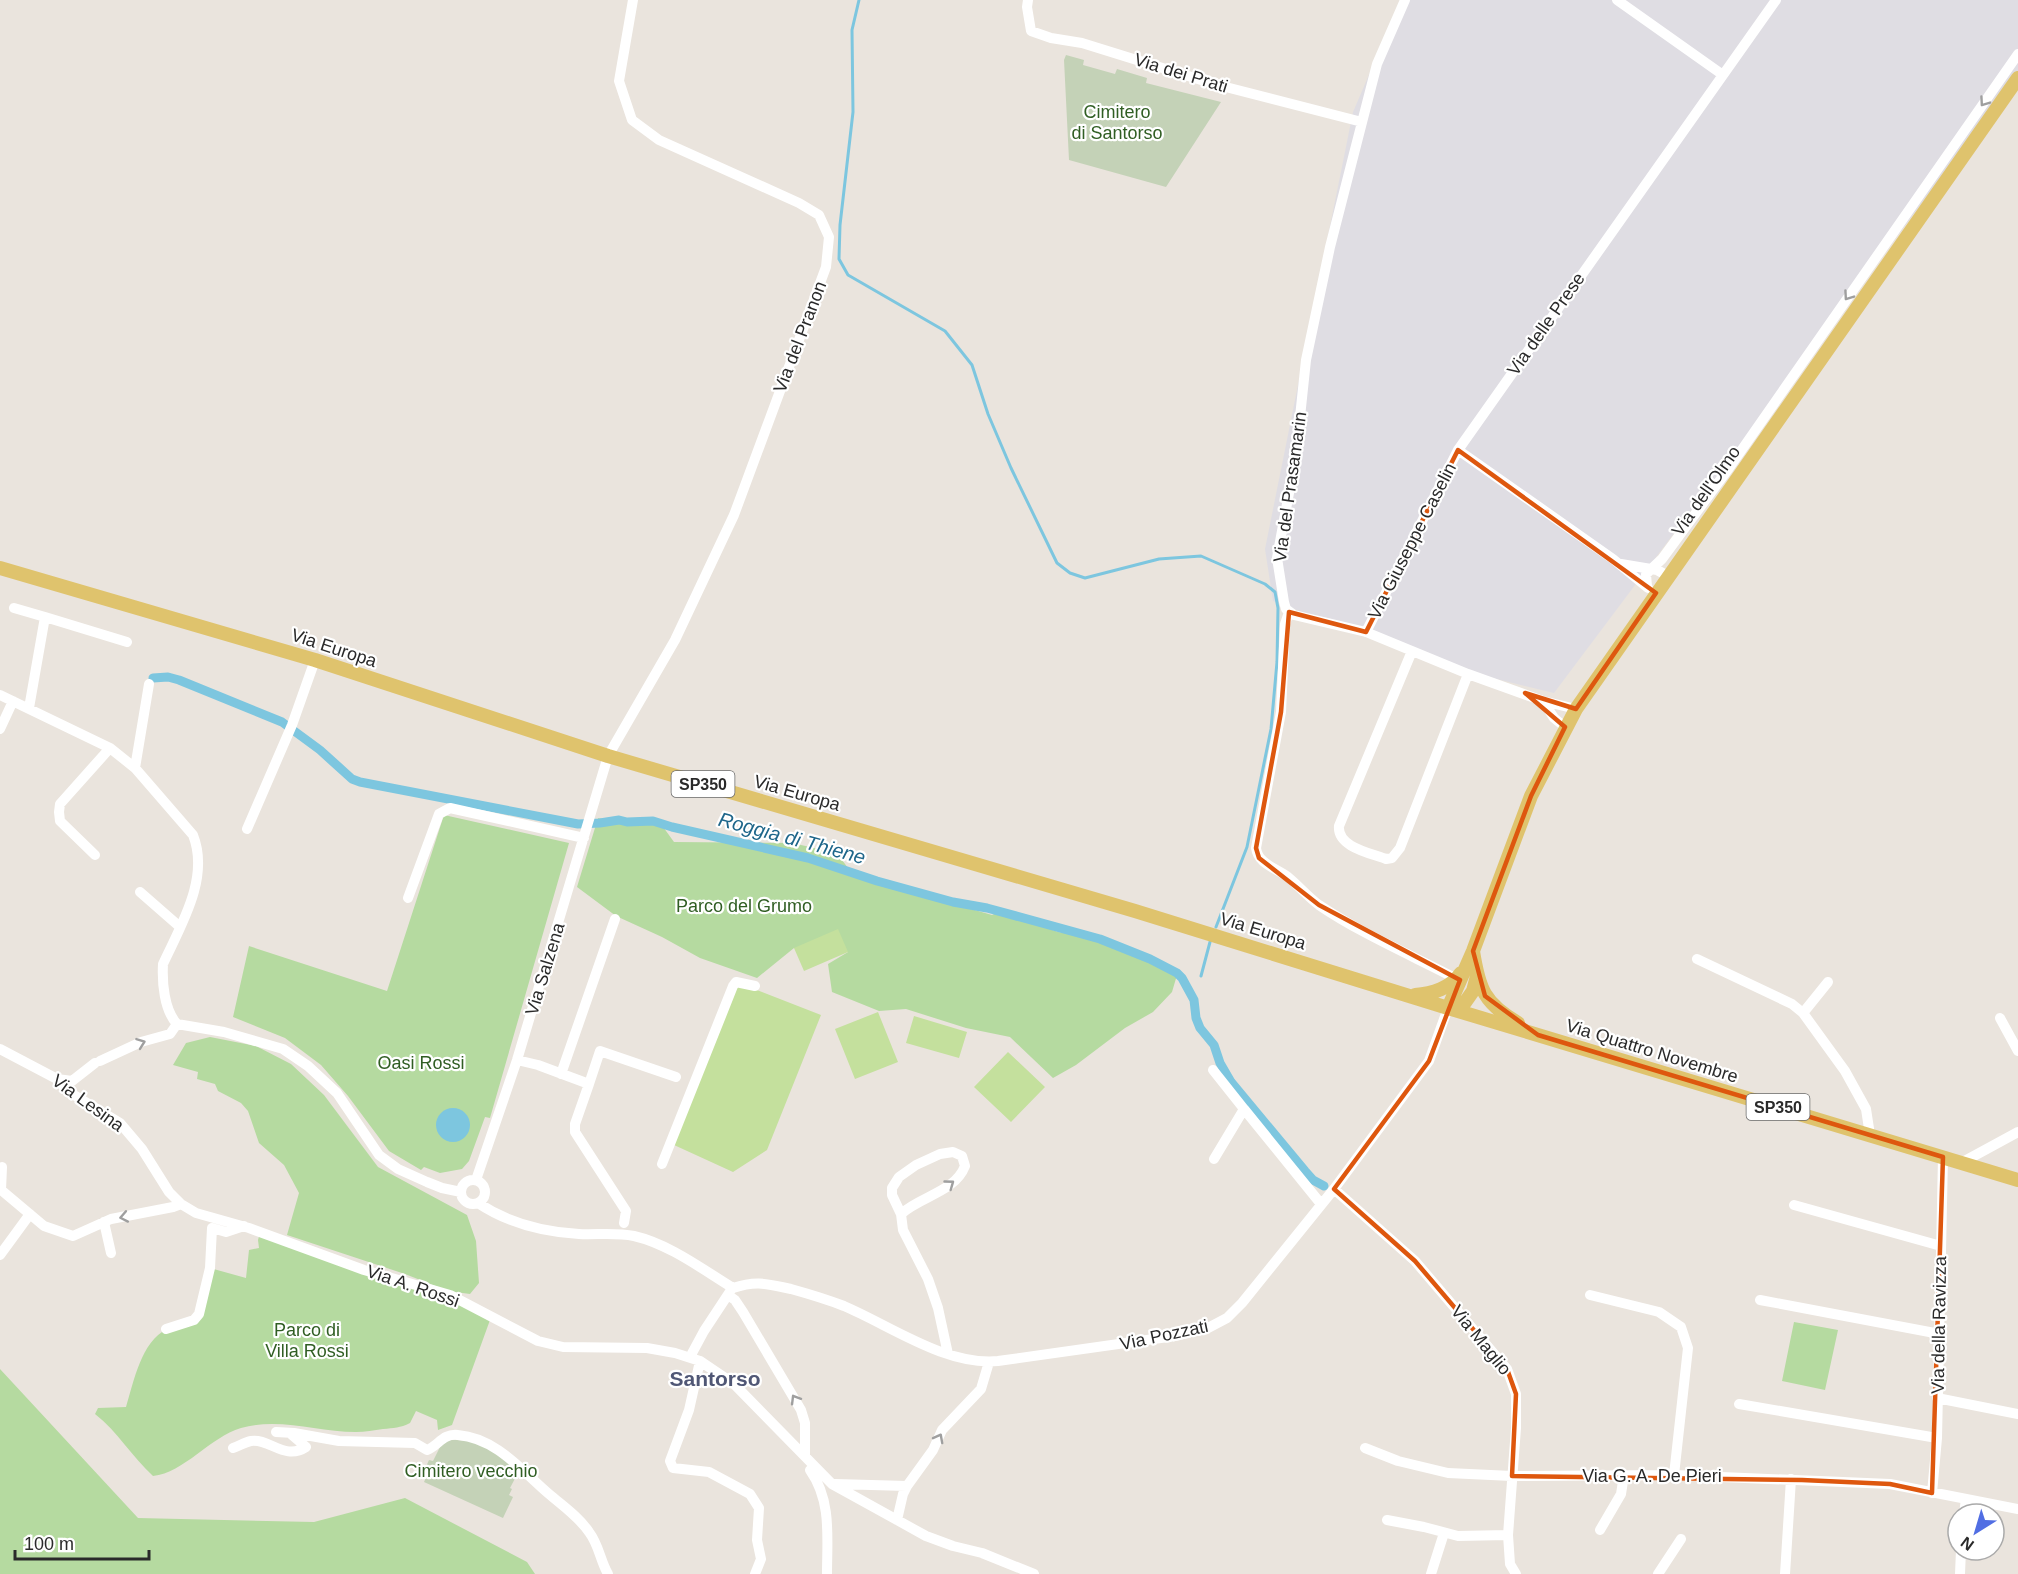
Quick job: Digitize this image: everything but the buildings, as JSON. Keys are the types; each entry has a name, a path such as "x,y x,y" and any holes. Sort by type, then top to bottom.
{"main road":[{"name":"Via dell'Olmo","path":"1538,1035 1495,1007 1466,974 1531,796 1565,727 1651,590 1668,576 2018,78"},
{"name":"Via Europa","path":"0,568 315,660 608,756 1135,910 1453,1009"},
{"path":"1407,995 1429,994 1466,974"},
{"path":"1453,1009 1466,974"},
{"name":"Via Quattro Novembre","path":"1453,1009 2018,1180"}],"street":[{"name":"Via del Pranon","path":"608,756 675,640 734,515 814,304 826,267 829,237 819,215 799,203 659,140 632,120 618,81 633,0"},
{"name":"Via dei Prati","path":"1028,0 1031,31 1051,38 1082,43 1214,84 1362,122"},
{"name":"Via del Prasamarin","path":"1405,0 1377,64 1330,247 1306,360 1296,455 1277,558 1284,602 1289,612 1285,624 1281,712 1256,848 1263,862 1294,882 1319,905 1407,954 1466,974"},
{"path":"1617,0 1723,75"},
{"name":"Via delle Prese","path":"1458,450 1776,0"},
{"name":"Via dell'Olmo","path":"1652,569 1662,559 1729,468 2018,54"},
{"path":"1910,207 1926,209"},
{"path":"1871,262 1877,279"},
{"path":"1458,450 1620,564 1651,590"},
{"name":"Via Giuseppe Caselin","path":"1366,632 1458,450"},
{"path":"1620,564 1652,569 1668,576"},
{"path":"1651,590 1645,576 1652,569"},
{"path":"14,608 127,642"},
{"name":"Via Giuseppe Caselin","path":"1289,612 1299,617 1366,632 1468,674 1543,701 1576,709"},
{"path":"28,708 45,617"},
{"path":"1412,651 1339,826 1338,832 1344,842 1386,859 1392,858 1400,848 1468,674"},
{"path":"248,829 290,729 315,660"},
{"path":"135,768 149,684"},
{"path":"0,695 110,748 135,768 193,835 198,849 197,881 163,964 162,977 170,1011 177,1024"},
{"path":"0,729 13,701"},
{"path":"1543,701 1554,718 1565,727"},
{"path":"94,855 60,821 58,812 60,804 110,748"},
{"name":"Via Salzena","path":"476,1180 517,1060 608,756"},
{"path":"408,898 439,814 450,808 585,835"},
{"path":"140,892 180,927"},
{"path":"561,1074 615,919"},
{"path":"1697,959 1792,1004 1803,1013 1845,1071 1866,1109 1870,1135"},
{"path":"662,1164 733,986 736,982 755,986"},
{"path":"1803,1013 1828,982"},
{"name":"Via Pozzati","path":"730,1291 750,1282 812,1294 948,1354 974,1362 989,1362 1162,1339 1208,1328 1227,1318 1242,1303 1334,1189 1429,1061 1453,1009"},
{"path":"2000,1018 2018,1051"},
{"path":"57,1079 72,1081 98,1062 141,1042 170,1034 177,1024"},
{"path":"177,1024 224,1032 283,1049 308,1066 337,1093 379,1155 398,1169 434,1185 461,1192 466,1202 477,1203 508,1220 546,1231 620,1234 638,1237 667,1249 730,1291 801,1410 805,1423 805,1455"},
{"name":"Via Lesina","path":"0,1049 57,1079 69,1092 120,1123 142,1149 169,1192 181,1204"},
{"path":"624,1223 626,1211 575,1132 575,1124 600,1051 676,1077"},
{"path":"517,1060 589,1084"},
{"path":"1214,1070 1322,1204"},
{"path":"1214,1159 1244,1109"},
{"path":"1961,1163 2018,1132"},
{"path":"901,1214 910,1206 957,1180 965,1166 962,1156 953,1152 940,1154 915,1165 899,1178 892,1188 892,1195 901,1214 903,1230 928,1279 938,1308 948,1354"},
{"name":"Via della Ravizza","path":"1932,1493 1937,1438 1943,1157"},
{"path":"2,1167 1,1190 44,1226 73,1236 104,1222 181,1204"},
{"path":"461,1192 465,1183 476,1180 483,1184 491,1201 508,1220"},
{"name":"Via Maglio","path":"1334,1189 1415,1261 1507,1368 1516,1394 1516,1428 1508,1535 1510,1564 1516,1574"},
{"path":"477,1203 483,1199 486,1192"},
{"name":"Via A. Rossi","path":"181,1204 196,1214 244,1226 364,1270 450,1295 538,1341 563,1347 647,1348 695,1359"},
{"path":"1794,1205 1941,1246"},
{"path":"0,1255 30,1214"},
{"path":"104,1222 111,1253"},
{"path":"166,1329 194,1320 199,1314 210,1268 212,1228 226,1232 244,1226"},
{"path":"730,1291 695,1359 689,1410 670,1461 673,1468 709,1472 750,1494 759,1508 757,1540 761,1559 754,1574"},
{"path":"1590,1295 1659,1312 1681,1327 1688,1348 1674,1475"},
{"path":"1760,1300 1940,1334"},
{"path":"695,1359 734,1384 832,1484 926,1536 982,1553 1034,1574"},
{"path":"897,1520 907,1486 929,1456 942,1430 981,1389 989,1362"},
{"path":"1937,1398 2018,1414"},
{"path":"1739,1404 1937,1438"},
{"path":"276,1432 339,1441 415,1443 427,1450 440,1439 457,1434 483,1441 506,1456 580,1521 597,1544 608,1574"},
{"path":"233,1448 253,1440 284,1451 299,1451 306,1447 294,1438 292,1435 294,1433"},
{"path":"790,1440 817,1479 827,1510 827,1574"},
{"name":"Via G. A. De Pieri","path":"1365,1448 1398,1461 1448,1473 1512,1476 1674,1475 1890,1484 2018,1509"},
{"path":"1600,1530 1621,1494 1624,1475"},
{"path":"1785,1574 1791,1479"},
{"path":"832,1484 907,1486"},
{"path":"1387,1520 1458,1536 1508,1535"},
{"path":"1431,1574 1444,1533"},
{"path":"1658,1574 1681,1539"}],"highlighted area":[{"path":"1458,450 1656,593 1576,709 1525,693 1565,727 1531,796 1473,951 1485,996 1538,1035 1943,1157 1932,1493 1890,1484 1802,1480 1512,1476 1516,1394 1507,1369 1415,1261 1334,1189 1429,1061 1460,980 1319,905 1259,858 1256,848 1281,712 1289,612 1366,632"}],"shaded area":[{"path":"1401,0 2018,0 2018,75 1554,693 1448,667 1273,601 1265,549 1353,112"}],"green space":[{"name":"Cimitero di Santorso","path":"1066,55 1084,60 1083,65 1115,74 1117,69 1147,78 1146,83 1221,102 1166,187 1069,160 1064,60"},
{"name":"Oasi Rossi","path":"444,815 569,843 490,1118 485,1117 469,1161 462,1169 440,1173 424,1167 421,1170 389,1151 348,1096 321,1065 285,1038 233,1017 249,946 387,991"},
{"name":"Parco del Grumo","path":"598,818 630,824 661,824 674,842 792,843 837,853 853,875 992,915 1001,911 1058,932 1080,935 1133,953 1177,975 1172,992 1153,1012 1125,1028 1076,1065 1053,1078 1010,1037 966,1028 906,1009 879,1011 832,992 828,964 848,952 794,948 757,978 700,958 616,916 577,887"},
{"path":"838,929 848,952 804,971 794,948"},
{"path":"736,982 821,1015 767,1150 733,1172 674,1145"},
{"path":"878,1012 898,1062 855,1079 835,1029"},
{"path":"914,1016 967,1032 959,1058 906,1043"},
{"path":"210,1037 256,1046 291,1064 324,1095 378,1167 467,1215 476,1241 479,1283 470,1294 448,1291 405,1274 287,1235 299,1193 284,1165 259,1143 248,1111 241,1103 218,1091 215,1084 197,1079 198,1072 173,1065 186,1043"},
{"path":"1008,1052 1045,1087 1011,1122 974,1087"},
{"name":"Parco di Villa Rossi","path":"260,1233 450,1295 490,1320 452,1425 438,1430 437,1420 416,1411 410,1423 406,1425 363,1432 284,1424 256,1425 230,1433 186,1462 164,1473 153,1476 145,1469 95,1414 98,1408 126,1407 140,1363 151,1343 170,1327 195,1320 210,1268 246,1278 249,1250 259,1248"},
{"path":"1794,1322 1838,1330 1825,1390 1782,1381"},
{"path":"0,1369 138,1518 314,1522 405,1498 527,1562 535,1574 0,1574"},
{"name":"Cimitero vecchio","path":"444,1439 481,1442 520,1469 510,1488 512,1489 509,1495 513,1497 503,1518 424,1482 428,1473 424,1471 429,1460 433,1461"}],"water":[{"path":"453,1108 465,1113 470,1125 465,1137 453,1142 441,1137 436,1125 441,1113"}],"waterway":[{"path":"859,0 852,30 853,112 840,225 839,259 848,275 945,331 972,365 988,414 1011,468 1057,563 1070,573 1085,578 1159,559 1201,556 1265,584 1275,592 1278,608 1277,662 1271,729 1247,847 1216,927"},
{"name":"Roggia di Thiene","path":"153,678 168,677 179,680 282,722 320,750 352,779 360,782 578,824 619,820 653,821 808,858 877,881 1100,939 1150,959 1182,978 1194,1000 1196,1018 1200,1028 1214,1045 1220,1063 1231,1082 1313,1180 1324,1186"},
{"path":"1201,976 1210,942"}],"district":[{"name":"Santorso","path":"715,1378"}]}
